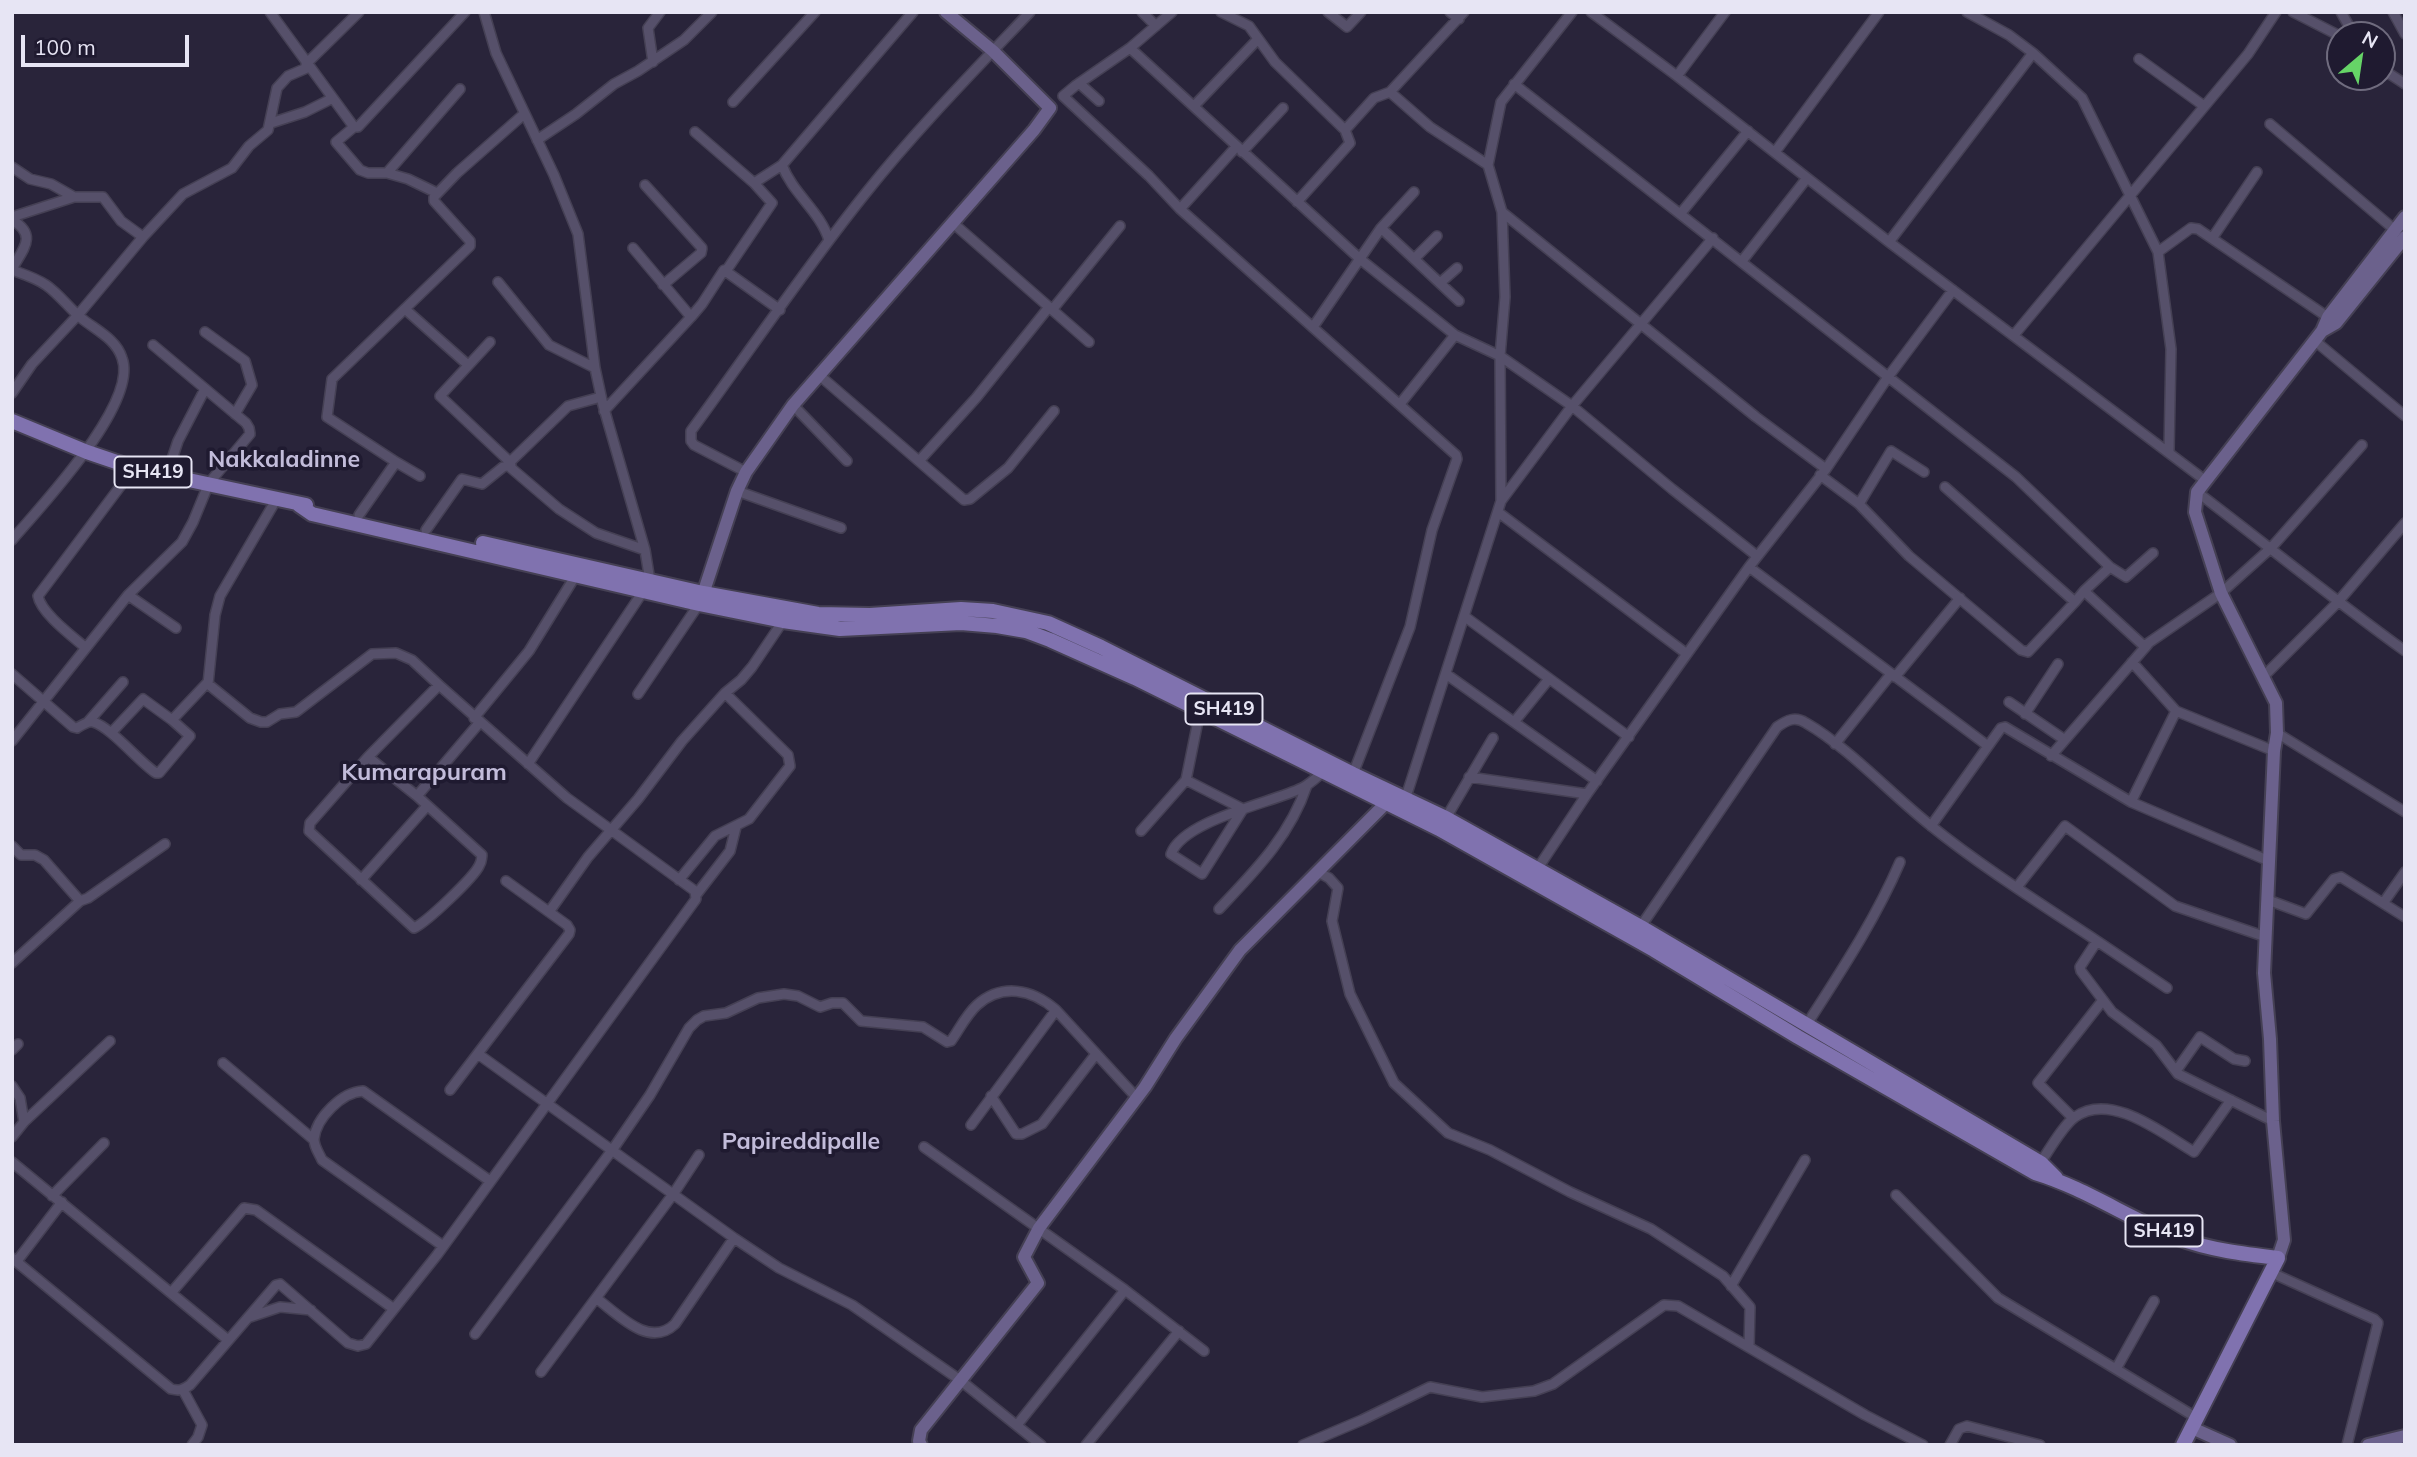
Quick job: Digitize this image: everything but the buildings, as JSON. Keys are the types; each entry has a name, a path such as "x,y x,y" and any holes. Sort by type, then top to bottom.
{"main road":[{"path":"701,599 737,491 746,472 793,405 1050,108 993,51 946,12"},
{"path":"2183,1445 2272,1273 2284,1240 2264,973 2277,733 2276,703 2221,593 2195,512 2197,492 2400,233 2405,217"},
{"name":"SH419","path":"15,426 134,468 426,530 783,621 840,629 961,623 1017,629 1050,640 1135,678 1387,802 1404,804 1446,818 1537,868 1637,933 2058,1180 2177,1237 2224,1251 2278,1258"},
{"name":"SH419","path":"299,505 312,514 576,575 648,586"},
{"name":"SH419","path":"701,599 818,614 859,615 961,609 993,611 1048,623 1353,774 1529,882 1637,933 1807,1024 2038,1168"},
{"path":"921,1445 920,1430 1038,1283 1024,1257 1039,1228 1137,1098 1176,1038 1240,950 1387,802"},
{"path":"2194,1423 2230,1445"},
{"path":"2368,1445 2405,1436"}],"street":[{"path":"270,12 354,127"},
{"path":"12,393 32,364 183,194 232,168 249,146 268,130 277,88 288,76 308,66 359,12"},
{"path":"436,194 408,179 360,170 337,145 337,139 358,127 464,12"},
{"path":"484,12 496,53 554,175 578,234 595,368 604,411 645,550 648,586 528,764"},
{"path":"653,62 648,28 660,12"},
{"path":"537,140 614,84 653,62 684,40 712,12"},
{"path":"733,102 815,12"},
{"path":"754,183 782,165 913,12"},
{"path":"746,472 694,444 691,431 829,240 892,162 1030,12"},
{"path":"1142,12 1156,26"},
{"path":"1050,108 1079,83 1130,48 1172,12"},
{"path":"1221,12 1249,26 1275,62 1345,130 1350,143 1297,202"},
{"path":"1328,12 1347,27 1361,12"},
{"path":"1345,130 1374,98 1390,92 1461,16 1450,12"},
{"path":"1404,804 1501,501 1500,356 1505,297 1502,212 1488,165 1501,102 1572,12"},
{"path":"1591,12 1889,242 2206,481"},
{"path":"1677,76 1725,12"},
{"path":"1775,152 1880,12"},
{"path":"1967,12 2009,35 2034,53 2082,98 2158,252 2171,348 2169,451"},
{"path":"2014,335 2248,54 2276,12"},
{"path":"2293,12 2326,29"},
{"path":"2393,12 2405,34"},
{"path":"1194,106 1258,39"},
{"path":"1130,48 1360,259 1455,335 1500,356 1572,406 1758,556"},
{"path":"1889,242 2034,53"},
{"path":"2139,59 2204,106"},
{"path":"1079,83 1099,102"},
{"path":"1514,84 2016,477 2110,567 2126,577 2153,553"},
{"path":"387,173 460,89"},
{"path":"1390,92 1430,127 1488,165"},
{"path":"1063,96 1149,176 1180,209 1400,404 1453,452 1457,459 1432,530 1410,627 1353,774"},
{"path":"271,123 305,112 331,99"},
{"path":"1180,209 1283,108"},
{"path":"420,476 327,417 332,380 471,244 434,201 436,194 524,114"},
{"path":"2270,124 2400,233"},
{"path":"1681,213 1748,131"},
{"path":"604,411 702,304 772,203 754,183 695,132"},
{"path":"782,165 791,186 825,227 829,240"},
{"path":"12,167 30,179 51,184 74,197"},
{"path":"2213,237 2257,172"},
{"path":"1742,261 1807,178"},
{"path":"645,185 702,248 701,253 663,285"},
{"path":"1313,327 1381,228 1414,192"},
{"path":"12,540 87,452 119,394 124,383 125,370 117,347 46,285 12,269 27,241 27,235 12,218 74,197 103,197 121,220 143,237"},
{"path":"1502,212 1823,472 1859,503 1909,556 2021,650 2028,652 2110,567"},
{"path":"953,223 1089,342"},
{"path":"919,461 976,398 1120,226"},
{"path":"1381,228 1459,301"},
{"path":"2158,252 2191,228 2198,229 2332,320"},
{"path":"1414,259 1437,236"},
{"path":"1501,501 1572,406 1713,238"},
{"path":"633,248 691,317"},
{"path":"1440,283 1457,268"},
{"path":"726,271 780,310"},
{"path":"498,282 549,345 595,368"},
{"path":"1529,882 1587,794 1749,567 1823,472 1888,377 1953,290"},
{"path":"405,309 468,365"},
{"path":"205,332 245,362 252,385 235,414"},
{"path":"1400,404 1455,335"},
{"path":"2318,335 2405,416"},
{"path":"490,342 440,396 510,463 511,468 559,509 596,533 645,550"},
{"path":"12,741 128,595 182,542 209,483 250,434 249,428 235,414 153,345"},
{"path":"819,374 967,501 1008,468 1054,411"},
{"path":"167,474 178,440 205,389"},
{"path":"426,530 462,479 482,484 510,463 568,406 601,397"},
{"path":"793,405 847,461"},
{"path":"2084,591 2144,646 2221,593 2271,548 2362,445"},
{"path":"1859,503 1891,451 1924,471"},
{"path":"359,515 396,462"},
{"path":"86,648 48,613 38,601 38,596 134,468"},
{"path":"1945,487 2074,602"},
{"path":"737,491 841,528"},
{"path":"2197,492 2337,603 2405,651"},
{"path":"172,720 207,683 215,615 220,596 276,500"},
{"path":"1498,512 1687,654"},
{"path":"2263,677 2337,603 2405,523"},
{"path":"1749,567 1988,746"},
{"path":"417,796 528,651 576,575"},
{"path":"128,595 176,628"},
{"path":"1835,744 1960,598"},
{"path":"638,694 701,599"},
{"path":"1464,616 1629,737"},
{"path":"549,912 682,741 752,667 783,621"},
{"path":"2051,756 2148,643"},
{"path":"207,683 250,718 267,722 280,715 296,712 372,654 396,653 412,660 528,764 610,831 696,895"},
{"path":"2132,662 2176,711 2274,751"},
{"path":"2025,714 2058,664"},
{"path":"12,674 77,728 88,722 123,682"},
{"path":"1446,674 1597,781"},
{"path":"1514,722 1549,679"},
{"path":"368,758 417,796 482,855 476,871 433,914 414,928 309,831 310,823 368,758 439,685"},
{"path":"679,880 707,843 715,836 749,819 757,811 790,766 788,755 726,693"},
{"path":"88,722 95,723 111,733 152,771 159,773 189,739 188,734 172,720 143,699 111,733"},
{"path":"2009,702 2065,740"},
{"path":"1141,831 1186,780 1200,711"},
{"path":"2131,802 2176,711"},
{"path":"1637,933 1777,727 1787,720 1796,719 1804,721 1835,744 1931,826 2167,988"},
{"path":"1931,826 2001,728 2005,727 2131,802 2269,861"},
{"path":"2277,733 2405,812"},
{"path":"1446,818 1493,738"},
{"path":"1243,809 1202,874 1172,856 1174,848 1199,827 1243,809 1307,785 1324,771"},
{"path":"1469,777 1587,794"},
{"path":"1186,780 1243,809"},
{"path":"1219,909 1279,842 1297,812 1307,785"},
{"path":"360,880 427,806"},
{"path":"62,1202 14,1259 171,1389 183,1390 190,1385 276,1285 280,1284 348,1343 358,1346 366,1344 443,1246 730,851 736,827"},
{"path":"2017,887 2062,828 2068,827 2175,906 2266,937"},
{"path":"12,963 80,901 165,844"},
{"path":"12,846 21,855 35,855 44,860 80,901"},
{"path":"12,864 21,855"},
{"path":"1807,1024 1862,938 1900,862"},
{"path":"1318,872 1329,878 1338,888 1332,921 1350,994 1394,1083 1448,1133 1490,1150 1651,1230 1723,1276 1750,1307 1749,1348"},
{"path":"2384,902 2405,872"},
{"path":"2268,900 2306,914 2334,880 2341,877 2405,917"},
{"path":"450,1090 569,934 567,925 506,881"},
{"path":"2097,941 2080,967 2112,1012 2156,1045 2176,1071 2188,1080 2273,1121"},
{"path":"475,1334 614,1149 650,1095 689,1028 704,1016 726,1013 758,999 792,995 820,1007 839,1002 848,1006 862,1021 923,1027 947,1042 951,1041 974,1007 985,999 1011,990 1028,992 1056,1010 1137,1098"},
{"path":"2073,1118 2038,1083 2103,1000"},
{"path":"971,1125 1056,1010"},
{"path":"2176,1071 2200,1037 2234,1059 2245,1061"},
{"path":"12,1137 24,1122 110,1041"},
{"path":"478,1054 779,1269 852,1305 960,1380 1041,1445"},
{"path":"991,1096 1011,1128 1016,1134 1022,1134 1042,1124 1096,1054"},
{"path":"223,1063 314,1140"},
{"path":"12,1086 20,1098 24,1122"},
{"path":"443,1246 322,1160 314,1140 317,1129 330,1109 344,1096 354,1091 363,1091 489,1181"},
{"path":"2038,1168 2073,1118 2085,1111 2101,1108 2130,1114 2194,1152 2231,1100"},
{"path":"52,1196 104,1143"},
{"path":"924,1147 1125,1290 1203,1351"},
{"path":"541,1372 674,1193 699,1155"},
{"path":"1731,1286 1805,1160"},
{"path":"12,1162 229,1340"},
{"path":"1896,1195 1998,1298 2116,1369 2194,1423"},
{"path":"171,1293 244,1208 249,1207 394,1309"},
{"path":"596,1298 637,1328 650,1334 667,1332 734,1238"},
{"path":"2272,1273 2378,1323 2347,1445"},
{"path":"1017,1425 1125,1290"},
{"path":"2116,1369 2154,1301"},
{"path":"1303,1445 1430,1387 1482,1397 1534,1391 1553,1384 1664,1305 1678,1306 1865,1415 1923,1445"},
{"path":"248,1318 280,1307 311,1310"},
{"path":"1086,1445 1179,1331"},
{"path":"183,1390 202,1425 192,1445"},
{"path":"1950,1445 1959,1429 1967,1426 2040,1445"}],"district":[{"name":"Nakkaladinne","path":"284,460"},
{"name":"Kumarapuram","path":"424,773"},
{"name":"Papireddipalle","path":"801,1142"}]}
